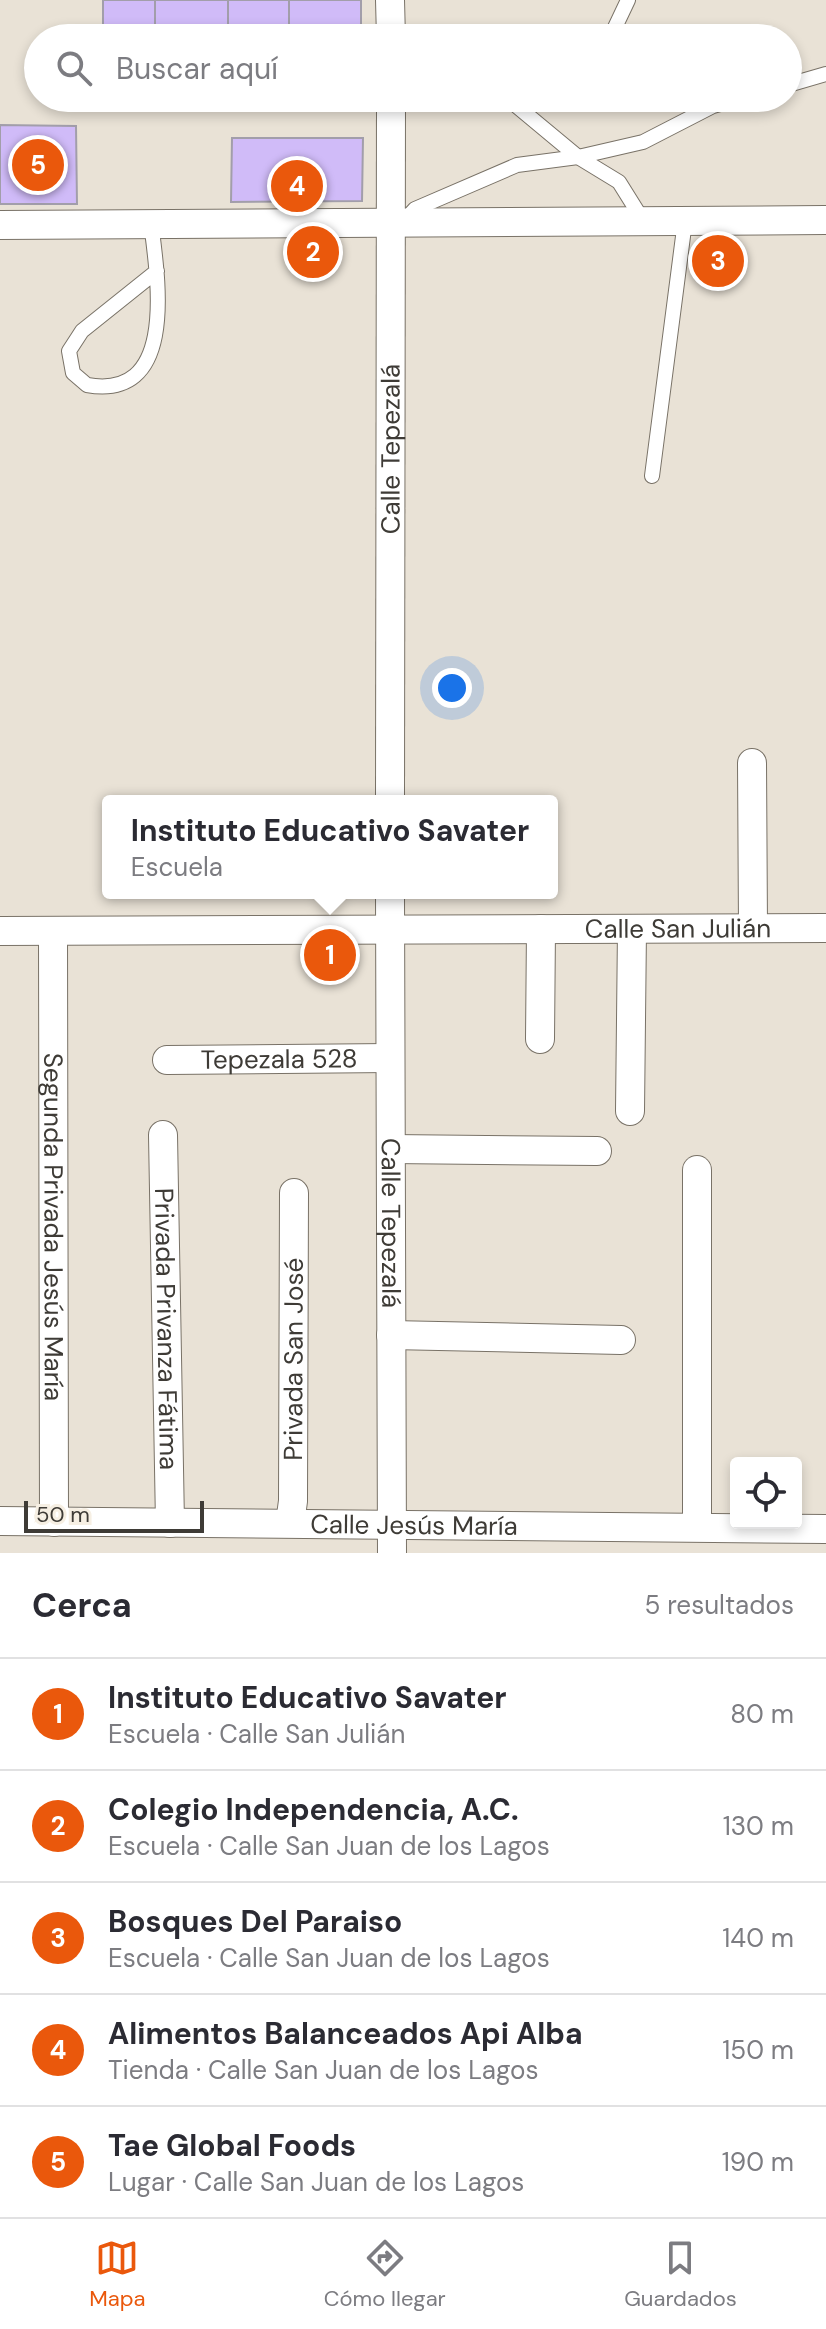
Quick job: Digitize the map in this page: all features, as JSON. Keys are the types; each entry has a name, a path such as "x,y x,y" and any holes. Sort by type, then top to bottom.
{"street":[{"path":"390,0 391,24"},
{"name":"Calle Tepezalá","path":"390,795 397,222 392,112"},
{"path":"0,225 826,220"},
{"path":"752,763 753,928"},
{"name":"Calle Tepezalá","path":"390,899 392,1553"},
{"name":"Calle San Julián","path":"0,931 826,928"},
{"path":"540,1039 541,929"},
{"path":"630,1111 632,929"},
{"name":"Segunda Privada Jesús María","path":"53,931 54,1522"},
{"name":"Tepezala 528","path":"167,1060 390,1058"},
{"name":"Privada Privanza Fátima","path":"163,1135 170,1523"},
{"path":"391,1149 597,1151"},
{"path":"697,1170 697,1527"},
{"name":"Privada San José","path":"290,1523 293,1501 294,1193"},
{"path":"391,1335 621,1340"},
{"name":"Calle Jesús María","path":"0,1521 697,1527 795,1541 826,1529"}],"lane":[{"path":"617,24 628,0"},
{"path":"802,81 826,74"},
{"path":"524,112 578,157 619,182 644,222"},
{"path":"397,222 415,209 517,165 578,157 643,142 701,112"},
{"path":"652,476 685,221"},
{"path":"151,223 157,271 154,351 139,372 120,386 87,385 73,373 69,351 82,331 157,271"}],"building":[{"path":"103,0 155,0 155,24 103,24"},
{"path":"155,0 228,0 228,24 155,24"},
{"path":"228,0 289,0 289,24 228,24"},
{"path":"289,0 361,0 361,24 289,24"},
{"path":"0,125 76,126 77,204 0,204"},
{"path":"232,138 363,138 362,201 231,202"}],"place":[{"name":"Tae Global Foods","path":"38,165"},
{"name":"Alimentos Balanceados Api Alba","path":"297,186"},
{"name":"Colegio Independencia, A.C.","path":"313,252"},
{"name":"Bosques Del Paraiso","path":"718,261"},
{"name":"Instituto Educativo Savater","path":"330,955"}]}
